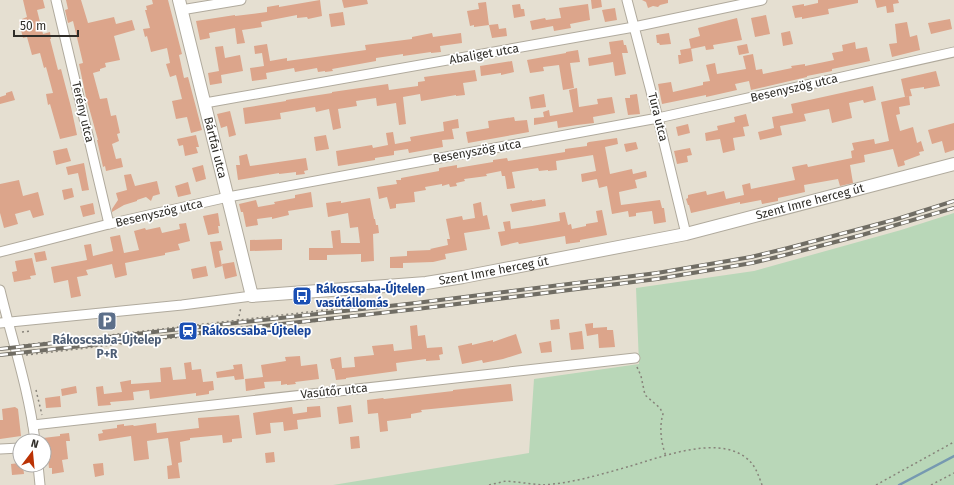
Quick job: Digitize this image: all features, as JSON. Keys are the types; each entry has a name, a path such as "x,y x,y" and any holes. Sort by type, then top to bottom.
{"street":[{"name":"Terény utca","path":"56,0 109,224"},
{"path":"180,5 241,0"},
{"name":"Tura utca","path":"627,0 658,118 686,234"},
{"name":"Abaliget utca","path":"205,103 634,27 762,0"},
{"name":"Bártfai utca","path":"180,5 252,296"},
{"name":"Besenyszög utca","path":"0,252 109,224 228,197 658,118 954,52"},
{"name":"Szent Imre herceg út","path":"4,323 182,305 252,296 426,283 686,234 954,164"},
{"path":"0,290 4,323 19,346 34,433"},
{"name":"Vasútőr utca","path":"33,425 635,358"},
{"path":"0,449 12,448"},
{"path":"39,473 40,485"}],"path":[{"path":"19,346 41,342 360,306"},
{"path":"25,355 362,316"},
{"path":"22,332 31,331"},
{"path":"635,358 645,395 660,408 663,414 661,424 662,440 666,456"},
{"path":"876,485 954,442"},
{"path":"489,485 506,481 543,485 575,480 687,450 714,448 733,451 745,457 756,467 762,485"},
{"path":"930,485 954,473"}],"green space":[{"path":"954,213 954,485 333,485 529,453 534,379 639,364 636,288 754,271 901,230"}],"building":[{"path":"23,0 43,0 45,8 37,10 43,34 50,32 50,39 58,70 61,69 77,135 60,139 50,104 48,105 46,94 53,93 46,67 44,68 40,53 32,55 27,37 23,38 19,22 27,17"},
{"path":"66,0 81,0 88,23 114,17 116,24 132,20 135,30 114,36 120,60 105,63 106,67 93,73 100,99 107,98 111,116 116,115 120,133 117,134 119,141 112,144 116,159 121,158 123,167 106,171 105,166 103,167 98,140 86,97 79,64 83,63 73,21 68,23 65,10 68,9"},
{"path":"152,0 168,0 182,54 179,55 184,78 188,77 202,130 191,133 187,117 176,119 172,101 182,99 176,75 170,77 166,64 170,63 167,48 151,52 147,36 145,37 143,29 150,28 145,10 147,10 146,6 153,4"},
{"path":"320,0 322,16 308,19 307,17 297,18 297,15 261,22 262,27 242,30 245,43 237,44 235,28 209,33 210,38 200,40 196,21 267,12 267,7 279,5 279,7"},
{"path":"342,0 367,0 368,4 344,8"},
{"path":"591,0 601,0 602,7 592,9"},
{"path":"642,0 668,0 668,3 658,7 653,6 648,8 646,2"},
{"path":"818,0 858,0 858,3 828,9 829,14 802,19 802,17 795,18 792,6 804,4 804,6 818,3"},
{"path":"875,0 898,0 899,3 893,4 894,12 887,13 886,6 877,8"},
{"path":"486,2 489,25 474,27 474,25 470,26 467,11 479,9 478,3"},
{"path":"520,4 521,9 524,9 525,16 514,18 512,5"},
{"path":"588,4 590,20 570,24 571,28 554,31 553,26 532,30 530,21 545,18 546,20 561,18 559,8"},
{"path":"615,8 617,20 605,22 602,10"},
{"path":"343,12 345,25 331,27 329,14"},
{"path":"766,15 770,34 755,37 751,18"},
{"path":"737,18 742,40 713,45 714,49 706,50 705,46 691,49 689,39 700,36 698,28"},
{"path":"950,19 952,29 931,34 928,23"},
{"path":"907,22 910,37 917,35 920,50 892,57 889,44 897,43 895,24"},
{"path":"498,24 499,29 506,28 507,36 492,38 489,25"},
{"path":"790,31 793,44 783,46 781,33"},
{"path":"432,33 433,37 461,33 462,43 440,46 441,52 403,56 403,54 376,58 376,61 332,69 333,71 318,72 317,68 295,72 294,68 266,73 267,79 252,81 250,68 264,66 262,53 255,54 254,46 267,44 270,61 287,58 287,61 366,50 365,45 412,39 412,37"},
{"path":"669,33 671,44 660,45 657,43 656,35"},
{"path":"623,40 628,53 622,53 626,74 615,76 613,62 589,66 588,58 611,54 609,42"},
{"path":"855,42 856,49 867,47 870,61 832,69 832,71 751,90 749,81 735,84 737,90 662,104 658,84 671,82 673,92 703,85 703,82 710,81 706,65 715,63 717,74 746,69 743,56 753,54 756,70 762,69 763,74 792,68 791,66 805,64 805,66 834,60 832,53 843,51 842,45"},
{"path":"747,44 749,53 739,55 737,46"},
{"path":"223,46 225,58 240,55 243,71 221,75 222,83 210,85 208,73 219,71 215,47"},
{"path":"691,48 693,61 679,64 678,55 681,55 680,50"},
{"path":"578,50 580,62 570,63 574,88 563,90 559,65 543,67 544,71 530,73 527,60"},
{"path":"512,61 514,72 501,75 501,73 481,76 480,66"},
{"path":"475,70 477,81 463,83 465,95 456,95 421,101 420,94 403,97 406,124 399,125 396,103 377,106 376,98 356,101 357,106 338,109 341,128 333,130 329,109 316,112 315,107 280,113 281,119 245,124 243,108 332,92 388,84 389,90 418,86 418,82 425,81 424,77"},
{"path":"936,71 940,86 924,89 924,87 910,89 912,96 905,97 901,79"},
{"path":"873,86 876,100 864,103 863,100 849,103 852,118 832,123 829,109 804,114 806,121 780,126 782,135 760,140 758,132 774,128 772,117 793,113 791,104"},
{"path":"577,88 579,107 598,104 597,99 612,97 615,113 593,117 594,123 558,128 557,121 534,125 534,118 544,117 543,112 549,110 550,116 573,112 569,90"},
{"path":"12,91 15,100 0,104 0,97"},
{"path":"544,94 546,107 531,109 529,97"},
{"path":"637,94 640,114 628,115 625,98 630,98 630,95"},
{"path":"909,96 910,105 899,107 900,114 896,115 900,131 913,127 917,143 921,141 924,151 919,152 920,155 904,161 905,165 898,167 893,149 864,155 865,162 850,165 853,183 840,186 838,179 804,185 805,192 778,198 778,201 762,204 761,200 740,204 740,202 691,213 686,199 688,198 688,195 706,191 707,195 724,191 726,199 744,195 742,185 750,183 751,189 795,180 792,167 807,164 808,167 852,158 851,151 854,150 852,143 874,139 875,144 889,141 881,102"},
{"path":"230,111 236,135 229,137 227,126 221,128 217,114"},
{"path":"746,114 749,126 743,127 745,136 733,138 735,150 723,153 720,139 706,141 705,133 718,130 717,126 735,122 734,117"},
{"path":"514,117 515,121 527,120 529,132 468,143 466,132 489,128 488,121"},
{"path":"458,119 459,128 452,129 454,139 442,140 443,147 409,153 408,149 394,151 394,155 375,158 375,160 338,166 336,151 372,145 373,148 388,145 386,133 393,132 395,144 411,141 410,137 444,131 443,122"},
{"path":"954,123 954,150 945,153 942,141 932,144 928,130"},
{"path":"688,124 690,133 678,136 676,127"},
{"path":"196,135 199,147 196,147 198,153 185,156 183,145 179,146 177,139"},
{"path":"326,135 329,149 316,151 314,137"},
{"path":"617,138 618,144 605,147 610,174 632,169 633,174 646,171 647,177 635,180 637,188 619,192 621,205 660,200 662,208 664,208 666,222 654,224 652,211 636,213 636,216 629,217 628,211 612,214 607,186 599,188 597,179 582,182 581,174 596,171 593,155 556,161 557,170 539,171 538,168 512,172 515,188 507,189 505,176 502,176 501,171 486,174 487,176 464,179 465,181 456,183 457,186 450,187 449,184 442,186 442,184 425,187 426,190 414,192 415,202 396,204 396,208 390,209 387,197 379,199 377,187 397,184 396,180 401,180 401,178 439,171 439,168 457,165 457,168 493,162 493,160 507,158 508,161 565,152 565,149 587,146 587,143 589,142"},
{"path":"636,142 638,149 626,152 624,144"},
{"path":"67,148 71,161 56,165 53,151"},
{"path":"690,148 692,155 687,156 688,162 677,164 674,151"},
{"path":"247,154 250,166 306,158 308,170 304,171 305,174 296,175 296,172 279,173 238,180 236,165 240,165 239,156"},
{"path":"84,163 89,190 82,191 78,173 68,175 66,167"},
{"path":"203,165 206,179 196,182 192,168"},
{"path":"131,174 135,186 157,181 160,194 153,196 151,201 146,197 124,205 112,212 112,209 118,200 116,193 127,190 124,175"},
{"path":"19,180 23,196 38,192 44,215 33,218 30,210 15,214 18,224 4,228 0,213 0,184"},
{"path":"188,182 191,194 178,197 175,186"},
{"path":"72,188 74,197 64,200 62,190"},
{"path":"311,192 313,207 288,211 289,215 272,219 272,217 257,219 258,225 246,227 243,212 241,212 239,204 256,200 258,207 275,204 274,202 295,198 295,195"},
{"path":"370,198 374,219 376,225 378,225 379,233 373,234 374,261 361,262 361,254 327,255 327,260 309,260 309,248 333,248 331,231 340,230 341,243 360,243 358,227 350,228 348,213 328,217 326,203 341,201 341,203"},
{"path":"545,199 546,206 512,212 510,204"},
{"path":"481,202 483,216 487,215 490,229 464,233 467,250 445,254 446,259 433,262 403,263 403,268 390,268 390,257 407,256 407,251 431,250 430,249 448,245 447,239 450,239 446,219 462,216 463,220 475,218 473,204"},
{"path":"93,203 95,214 83,217 80,206"},
{"path":"602,210 607,235 566,244 565,236 519,244 518,242 501,246 498,232 505,231 503,222 510,221 511,229 532,226 560,221 559,213 565,212 568,225 571,224 572,229 598,222 596,211"},
{"path":"218,213 220,226 218,226 219,233 208,235 203,216"},
{"path":"186,223 190,241 178,244 180,250 165,253 165,255 125,263 127,275 115,278 112,264 86,270 88,275 77,277 81,296 71,298 68,280 54,283 51,267 87,260 84,245 91,244 93,256 113,251 110,237 120,235 124,253 139,250 134,231 145,228 146,230 160,227 162,233 180,229 179,224"},
{"path":"282,239 282,250 250,251 250,240"},
{"path":"221,241 223,250 219,251 222,266 215,268 210,242"},
{"path":"45,251 47,260 36,262 34,253"},
{"path":"32,258 36,275 30,276 31,279 14,282 12,272 17,271 15,261"},
{"path":"234,262 237,276 225,279 222,264"},
{"path":"206,266 208,276 193,279 191,269"},
{"path":"559,319 560,329 551,330 550,320"},
{"path":"593,323 593,328 607,327 607,330 613,330 615,347 599,348 598,334 587,336 585,324"},
{"path":"417,325 418,336 425,335 427,348 442,347 443,354 439,355 440,360 426,361 426,359 396,363 397,371 336,380 330,359 341,357 342,368 355,367 354,357 374,355 372,346 393,344 394,351 412,349 410,326"},
{"path":"582,331 584,349 571,350 569,333"},
{"path":"516,334 522,353 483,363 482,360 462,364 458,346 472,343 472,345 493,340 493,342"},
{"path":"551,341 552,352 541,353 539,343"},
{"path":"300,356 301,366 317,364 319,379 295,382 296,384 287,385 281,385 281,381 264,382 265,388 246,391 245,379 263,377 261,365 286,361 285,357"},
{"path":"191,362 192,370 201,369 203,382 213,381 214,390 209,391 209,394 196,396 196,393 150,399 149,390 133,392 134,400 110,402 111,405 98,406 96,387 103,386 104,394 122,392 120,382 131,380 131,384 161,382 160,368 171,367 173,380 186,379 184,363"},
{"path":"242,364 244,379 235,380 234,376 217,378 216,372 234,369 233,365"},
{"path":"511,384 513,401 421,410 422,412 411,414 411,418 387,421 388,431 380,432 378,413 368,414 367,400"},
{"path":"76,386 77,393 62,396 61,389"},
{"path":"60,396 61,407 46,408 45,398"},
{"path":"351,405 353,422 339,424 337,407"},
{"path":"320,406 321,417 297,420 298,429 284,431 283,422 270,423 271,433 256,435 253,413 292,407 293,414 307,412 307,407"},
{"path":"15,407 18,409 21,433 12,433 12,437 0,439 0,420 3,420 2,409"},
{"path":"239,415 242,438 232,439 232,442 223,443 222,435 190,438 190,440 180,442 182,462 178,463 180,478 168,479 167,466 172,465 168,438 147,441 149,459 134,461 131,436 99,441 98,434 103,433 102,430 117,428 117,425 124,424 124,426 134,426 156,423 157,433 199,428 198,418"},
{"path":"69,433 70,441 66,441 68,459 62,460 64,472 52,474 52,437 60,436 60,434"},
{"path":"359,436 360,448 351,449 350,437"},
{"path":"274,452 275,462 266,463 265,453"},
{"path":"103,463 104,475 95,477 93,464"},
{"path":"11,464 12,473 24,474 12,475"}],"waterway":[{"path":"899,485 954,456"}],"railway":[{"path":"0,349 416,303 657,273 751,257 897,219 954,201"},
{"path":"0,355 417,309 657,279 752,263 862,235 954,208"}],"place":[{"name":"Rákoscsaba-Újtelep vasútállomás","path":"302,296"},
{"name":"Rákoscsaba-Újtelep P+R","path":"107,321"},
{"name":"Rákoscsaba-Újtelep","path":"188,331"}]}
